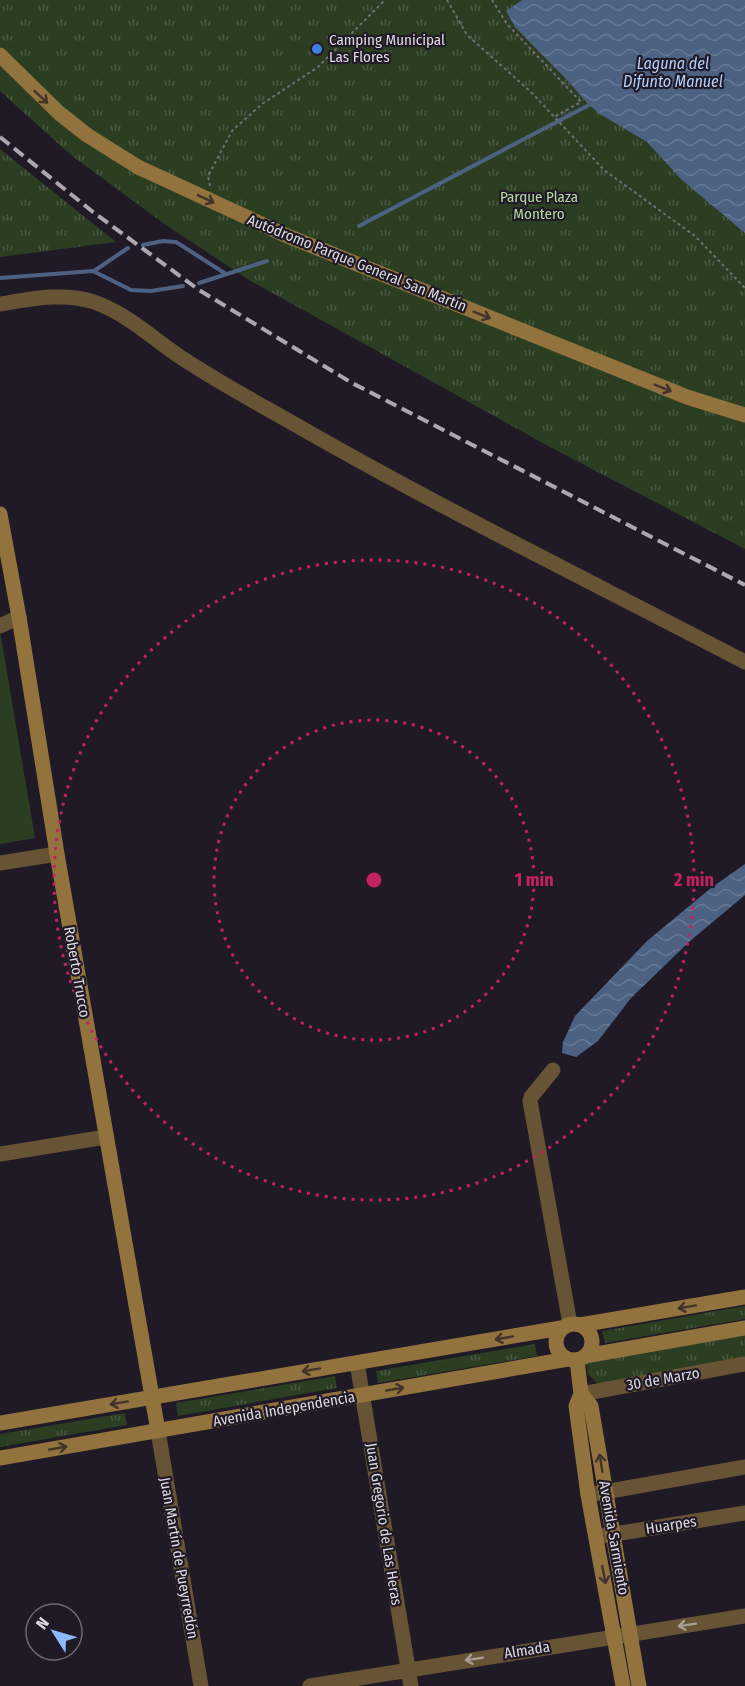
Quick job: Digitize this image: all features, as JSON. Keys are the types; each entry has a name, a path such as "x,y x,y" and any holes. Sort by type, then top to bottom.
{"main road":[{"name":"Autódromo Parque General San Martín","path":"0,55 59,113 87,135 138,167 285,235 687,397 745,416"},
{"name":"Roberto Trucco","path":"0,514 158,1431"},
{"path":"0,1423 745,1297"},
{"path":"570,1325 590,1332 592,1342 589,1352 576,1359 562,1356 556,1347 556,1337 570,1325"},
{"name":"Avenida Independencia","path":"0,1458 745,1329"},
{"name":"Avenida Sarmiento","path":"576,1359 581,1394 576,1406 596,1537 639,1686"},
{"name":"Avenida Sarmiento","path":"581,1394 591,1406 613,1535 623,1635 623,1686"}],"street":[{"path":"0,304 45,297 74,298 111,309 198,369 359,461 745,662"},
{"path":"0,626 19,617"},
{"path":"0,864 57,854"},
{"path":"553,1070 530,1101 570,1325"},
{"path":"0,1154 106,1137"},
{"name":"Juan Gregorio de Las Heras","path":"357,1363 411,1686"},
{"name":"30 de Marzo","path":"581,1394 745,1364"},
{"name":"Juan Martín de Pueyrredón","path":"158,1431 201,1686"},
{"path":"588,1495 745,1467"},
{"name":"Huarpes","path":"596,1537 745,1513"},
{"name":"Almada","path":"310,1686 745,1616"}],"path":[{"path":"215,203 208,176 232,131 262,104 318,67 385,0"},
{"path":"447,0 467,35 532,93 604,170 695,236 745,288"},
{"path":"492,0 507,24 580,102 554,117"}],"green space":[{"name":"Parque Plaza Montero","path":"0,0 745,0 745,549 550,447 249,280 166,225 71,155 0,91"},
{"path":"0,149 116,242 0,257"},
{"path":"0,631 35,838 0,844"},
{"path":"745,1306 745,1319 605,1343 602,1331"},
{"path":"745,1335 745,1358 598,1384 588,1374 586,1363"},
{"path":"535,1344 537,1356 378,1383 376,1371"},
{"path":"335,1376 337,1388 178,1416 176,1403"},
{"path":"125,1413 127,1425 0,1447 0,1434"}],"water":[{"name":"Laguna del Difunto Manuel","path":"522,0 745,0 745,233 682,180 647,142 589,105 515,27 506,11"},
{"path":"745,864 745,895 690,941 631,998 598,1041 576,1057 562,1053 563,1042 575,1016 647,941 711,888"}],"waterway":[{"path":"359,226 589,105"},
{"path":"143,245 163,241 176,242 226,274"},
{"path":"94,271 128,248"},
{"path":"199,283 267,261"},
{"path":"0,278 93,271 131,290 151,291 183,286"}],"railway":[{"path":"0,137 93,212 199,290 352,383 745,585"}],"place":[{"name":"Camping Municipal Las Flores","path":"317,49"}]}
